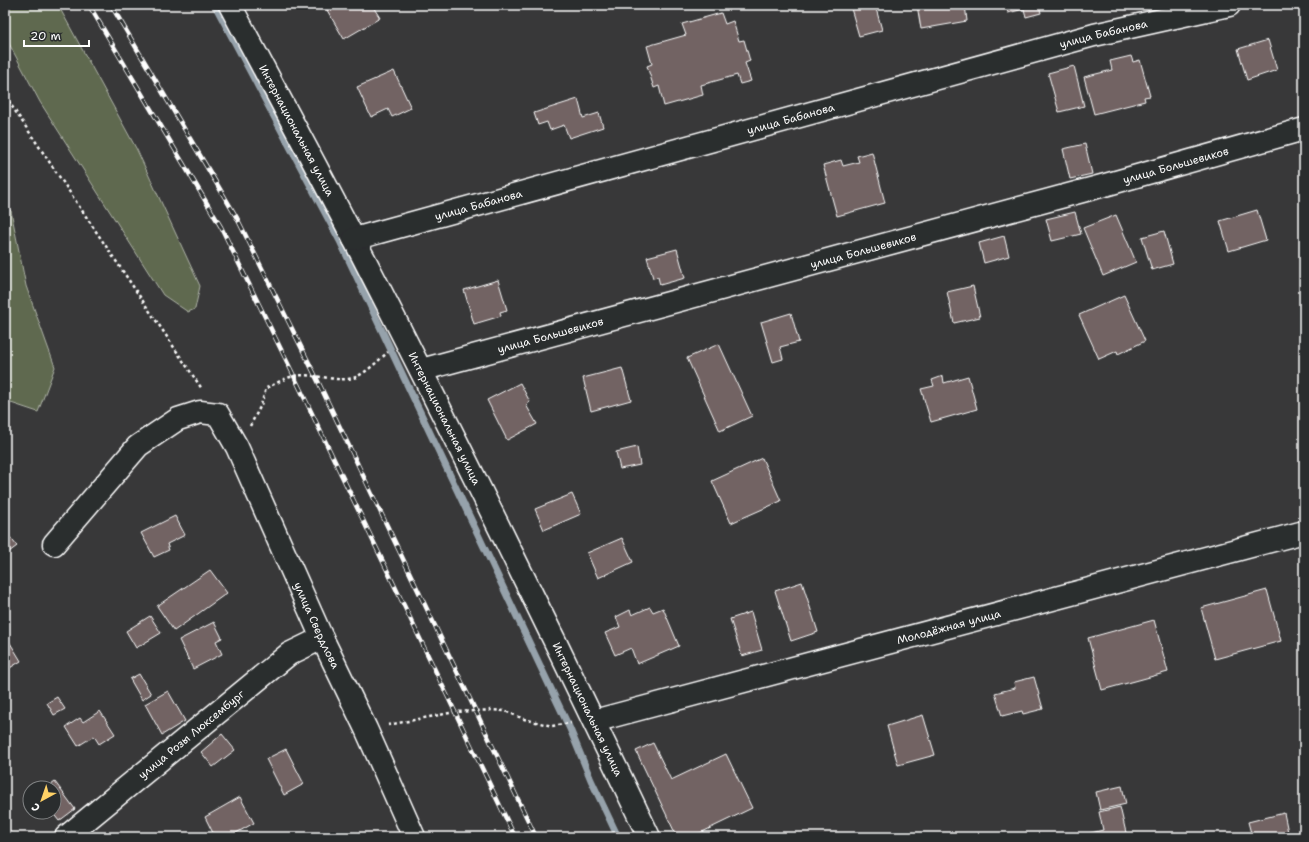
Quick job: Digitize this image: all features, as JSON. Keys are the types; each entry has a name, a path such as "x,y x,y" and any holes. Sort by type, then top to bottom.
{"street":[{"name":"Интернациональная улица","path":"230,5 354,239 421,370 594,721 649,837"},
{"name":"улица Бабанова","path":"354,239 1094,34 1229,5"},
{"name":"улица Большевиков","path":"421,370 1304,129"},
{"path":"54,544 138,446 178,419 200,412 218,414"},
{"name":"улица Свердлова","path":"218,414 237,447 322,638 366,729 414,837"},
{"name":"Молодёжная улица","path":"594,721 1304,532"},
{"name":"улица Розы Люксембург","path":"66,837 289,654 322,638"}],"path":[{"path":"5,96 218,414"},
{"path":"237,447 252,424 261,405 266,388 294,376 314,375 336,379 356,377 376,363 390,350 402,344 408,346"},
{"path":"366,729 455,712 493,710 505,711 524,719 552,726 594,721"}],"green space":[{"path":"5,5 58,5 137,150 200,286 195,309 188,312 163,295 40,102 5,36"},
{"path":"5,205 11,211 26,286 55,367 38,412 5,401"}],"building":[{"path":"324,5 372,5 380,18 344,39"},
{"path":"850,5 875,5 882,30 859,36"},
{"path":"917,5 965,5 967,21 921,29"},
{"path":"1006,5 1039,5 1041,13 1026,17 1024,9 1008,13"},
{"path":"721,13 725,24 733,21 739,41 744,40 750,61 745,63 751,81 740,84 737,75 701,85 703,95 664,106 659,86 654,88 647,66 652,64 647,46 686,35 682,24"},
{"path":"1268,40 1277,70 1247,80 1238,49"},
{"path":"1131,56 1133,62 1140,60 1150,96 1144,97 1145,101 1094,114 1084,77 1112,70 1110,61"},
{"path":"1074,66 1084,106 1059,112 1048,73"},
{"path":"394,71 411,108 392,117 388,109 371,117 357,87"},
{"path":"578,99 583,118 599,113 603,127 569,138 564,125 550,130 547,122 538,125 534,113"},
{"path":"1085,144 1092,174 1070,179 1063,149"},
{"path":"872,152 885,203 837,216 823,165 841,160 843,166 859,162 857,156"},
{"path":"1257,210 1266,240 1229,251 1220,221"},
{"path":"1075,212 1081,234 1052,241 1046,219"},
{"path":"1116,215 1136,262 1103,276 1083,228"},
{"path":"1164,231 1173,264 1152,270 1142,237"},
{"path":"1004,236 1009,256 984,263 979,243"},
{"path":"677,249 685,278 660,285 658,277 653,278 647,257"},
{"path":"498,280 507,310 500,312 501,316 474,324 464,290"},
{"path":"973,286 980,317 954,323 947,292"},
{"path":"1124,295 1145,341 1118,354 1117,351 1099,359 1079,315"},
{"path":"791,313 799,342 780,347 783,359 773,362 761,322"},
{"path":"719,344 752,416 720,431 687,358"},
{"path":"622,368 631,400 591,411 583,378"},
{"path":"943,376 944,383 968,376 977,409 931,422 921,389 934,386 932,380"},
{"path":"520,383 530,402 526,405 537,424 507,440 487,400"},
{"path":"637,447 640,465 620,469 616,452"},
{"path":"762,458 781,501 731,523 712,481"},
{"path":"572,494 581,514 544,530 535,509"},
{"path":"175,516 185,535 167,544 169,550 154,557 141,533"},
{"path":"5,531 17,546 5,555"},
{"path":"622,538 633,562 598,578 587,553"},
{"path":"210,570 227,593 174,631 157,606"},
{"path":"802,582 818,632 791,641 775,591"},
{"path":"1267,590 1281,641 1215,659 1201,608"},
{"path":"650,607 653,612 663,608 679,646 637,664 631,648 615,655 605,633 620,627 616,617 630,610 632,615"},
{"path":"751,612 762,650 742,656 730,619"},
{"path":"150,616 161,633 136,648 126,631"},
{"path":"1154,620 1168,672 1102,690 1088,638"},
{"path":"214,622 222,638 216,641 222,654 193,669 179,640"},
{"path":"7,638 21,661 5,671 5,639"},
{"path":"139,674 151,694 142,700 130,679"},
{"path":"1034,677 1043,709 1023,714 1022,711 1002,716 995,693 1015,688 1014,682"},
{"path":"168,691 185,721 162,735 145,704"},
{"path":"57,697 65,709 54,715 47,703"},
{"path":"100,711 115,734 99,744 94,736 78,746 66,727 80,718 83,722"},
{"path":"923,715 935,755 898,765 887,726"},
{"path":"222,734 235,750 213,767 201,752"},
{"path":"653,743 671,780 726,754 752,808 692,837 677,837 636,751"},
{"path":"286,749 304,784 284,795 266,759"},
{"path":"1122,786 1126,804 1100,810 1096,792"},
{"path":"62,791 75,809 62,819"},
{"path":"240,797 254,823 229,837 215,837 205,817"},
{"path":"1120,807 1127,837 1087,837 1087,834 1103,830 1099,812"},
{"path":"1284,813 1289,837 1252,837 1248,822"}],"waterway":[{"path":"215,5 340,241 570,729 591,780 618,837"}],"railway":[{"path":"89,5 221,227 515,837"},
{"path":"111,5 237,218 315,375 536,837"}]}
